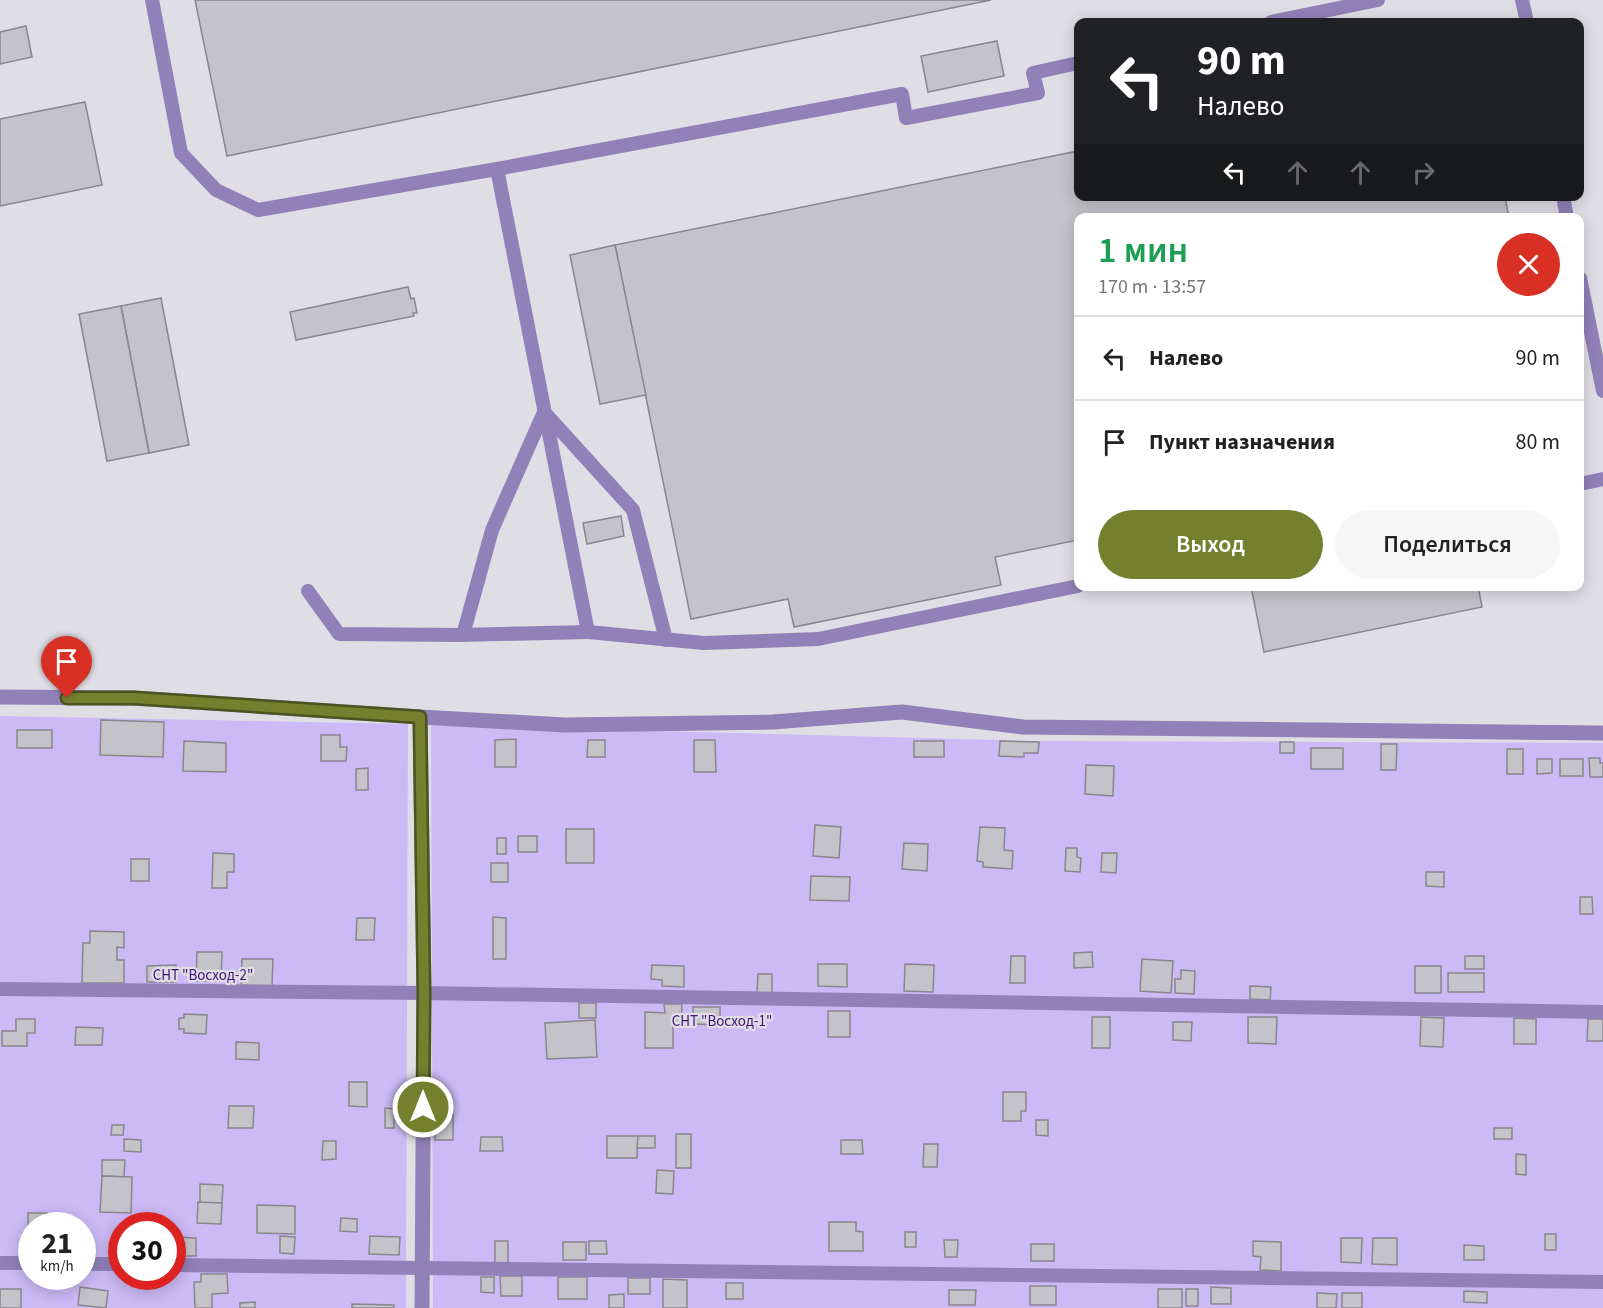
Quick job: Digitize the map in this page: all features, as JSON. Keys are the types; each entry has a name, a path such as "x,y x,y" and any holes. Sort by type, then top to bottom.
{"street":[{"path":"0,697 134,698 565,725 773,722 902,712 1023,727 1603,732"},
{"path":"420,717 424,993 422,1308"}],"lane":[{"path":"152,0 181,153 216,190 258,210 497,169 902,94 906,118 1038,93 1033,73 1074,64"},
{"path":"1290,18 1378,0"},
{"path":"1522,0 1526,18"},
{"path":"497,169 588,632"},
{"path":"1584,298 1603,391"},
{"path":"463,635 492,530 543,412"},
{"path":"543,412 633,510 666,640"},
{"path":"1584,483 1603,479"},
{"path":"309,591 339,634 463,635 588,632 704,644 818,639 1074,587"},
{"path":"0,989 424,993 1603,1012"},
{"path":"0,1263 18,1263"},
{"path":"186,1265 1603,1282"}],"green space":[{"name":"СНТ \"Восход-2\"","path":"0,716 408,724 406,1308 0,1308"},
{"name":"СНТ \"Восход-1\"","path":"431,725 1036,741 1603,743 1603,1308 433,1308"}],"building":[{"path":"195,0 991,0 227,156"},
{"path":"26,26 32,57 0,64 0,32"},
{"path":"997,41 1004,76 928,92 921,56"},
{"path":"85,102 102,185 0,206 0,119"},
{"path":"1074,152 1074,201 1506,201 1508,213 1074,213 1074,541 995,557 1001,585 794,627 788,599 691,619 615,245"},
{"path":"615,245 646,395 600,404 570,255"},
{"path":"408,287 411,299 414,298 417,313 413,313 414,316 296,340 290,312"},
{"path":"161,298 189,445 149,453 121,306"},
{"path":"121,306 149,453 107,461 79,314"},
{"path":"621,516 624,536 587,544 583,523"},
{"path":"1252,591 1479,591 1482,607 1264,652"},
{"path":"101,720 164,722 163,757 100,755"},
{"path":"17,730 52,730 52,748 17,748"},
{"path":"321,735 340,735 340,747 347,747 346,761 321,761"},
{"path":"516,739 516,767 495,767 495,740"},
{"path":"588,740 605,740 605,757 587,757"},
{"path":"694,740 715,740 716,772 694,772"},
{"path":"184,741 226,743 226,772 183,771"},
{"path":"914,741 944,741 944,757 914,757"},
{"path":"1000,741 1039,742 1038,753 1024,753 1024,757 999,756"},
{"path":"1280,742 1294,742 1294,753 1280,753"},
{"path":"1381,744 1397,744 1396,770 1381,770"},
{"path":"1311,748 1343,748 1343,769 1311,769"},
{"path":"1507,749 1523,749 1523,774 1507,774"},
{"path":"1589,758 1600,758 1600,763 1603,763 1603,777 1590,777"},
{"path":"1537,759 1552,759 1552,773 1537,774"},
{"path":"1560,759 1583,759 1583,776 1560,776"},
{"path":"1086,765 1114,766 1113,796 1085,794"},
{"path":"368,768 368,790 356,790 356,769"},
{"path":"815,825 841,827 839,858 813,856"},
{"path":"980,827 1005,828 1004,850 1013,851 1012,869 983,867 983,862 977,861"},
{"path":"566,829 594,829 594,863 566,863"},
{"path":"518,836 537,836 537,852 518,852"},
{"path":"497,838 506,838 506,854 497,854"},
{"path":"904,843 928,844 927,871 902,869"},
{"path":"1066,848 1077,848 1077,857 1081,858 1080,872 1065,871"},
{"path":"213,853 234,854 234,872 227,872 227,888 212,888"},
{"path":"1102,853 1117,853 1116,873 1101,872"},
{"path":"131,859 149,859 149,881 131,881"},
{"path":"491,863 508,863 508,882 491,882"},
{"path":"1426,872 1444,872 1444,887 1426,886"},
{"path":"811,876 850,877 849,901 810,900"},
{"path":"1580,897 1592,897 1593,914 1580,914"},
{"path":"493,917 506,918 506,959 493,959"},
{"path":"357,918 375,918 374,940 356,940"},
{"path":"90,931 124,932 124,948 117,947 117,960 124,960 124,983 82,983 83,943 90,943"},
{"path":"197,952 222,952 221,981 196,981"},
{"path":"1092,952 1093,967 1074,968 1074,953"},
{"path":"1011,956 1025,956 1025,983 1010,983"},
{"path":"1465,956 1484,956 1484,969 1465,969"},
{"path":"242,959 273,959 272,986 241,985"},
{"path":"1142,959 1173,961 1171,993 1140,991"},
{"path":"818,964 847,964 847,987 818,986"},
{"path":"905,964 934,965 933,992 904,991"},
{"path":"176,965 176,982 147,982 147,966"},
{"path":"652,965 684,966 684,987 662,986 662,980 651,979"},
{"path":"1415,966 1441,966 1441,993 1415,993"},
{"path":"1181,970 1195,971 1194,994 1175,993 1175,979 1181,979"},
{"path":"1448,973 1484,973 1484,992 1448,992"},
{"path":"758,974 772,974 772,993 757,993"},
{"path":"1250,986 1271,987 1270,1000 1250,999"},
{"path":"579,1003 596,1003 596,1018 579,1018"},
{"path":"664,1004 682,1004 681,1026 673,1026 673,1048 645,1048 645,1012 665,1013"},
{"path":"693,1007 720,1007 720,1025 693,1024"},
{"path":"828,1011 850,1011 850,1037 828,1037"},
{"path":"184,1014 207,1015 206,1034 184,1033 184,1029 179,1029 179,1018 184,1018"},
{"path":"1092,1017 1110,1017 1110,1048 1092,1048"},
{"path":"1248,1017 1277,1017 1276,1044 1248,1043"},
{"path":"1421,1017 1444,1018 1443,1047 1420,1046"},
{"path":"1514,1018 1536,1019 1536,1044 1514,1044"},
{"path":"16,1019 35,1019 35,1033 27,1033 27,1046 2,1046 2,1031 16,1031"},
{"path":"1588,1019 1603,1019 1603,1041 1587,1041"},
{"path":"595,1020 597,1057 547,1059 545,1023"},
{"path":"1173,1022 1192,1022 1191,1041 1173,1040"},
{"path":"76,1027 103,1028 102,1045 75,1045"},
{"path":"236,1042 259,1043 259,1060 236,1059"},
{"path":"349,1082 367,1082 367,1107 349,1106"},
{"path":"1003,1092 1026,1092 1026,1111 1021,1111 1021,1121 1003,1121"},
{"path":"229,1106 254,1106 253,1128 228,1128"},
{"path":"385,1108 394,1109 394,1128 385,1128"},
{"path":"435,1114 453,1114 453,1140 435,1140"},
{"path":"1036,1120 1048,1120 1048,1136 1036,1135"},
{"path":"112,1125 124,1125 123,1135 111,1135"},
{"path":"1494,1128 1512,1128 1512,1139 1494,1139"},
{"path":"676,1134 691,1134 691,1168 676,1168"},
{"path":"607,1136 638,1136 637,1158 607,1158"},
{"path":"638,1136 655,1136 655,1148 637,1148"},
{"path":"481,1137 502,1137 503,1151 480,1151"},
{"path":"124,1139 141,1140 141,1152 124,1151"},
{"path":"841,1140 862,1140 863,1154 841,1154"},
{"path":"323,1141 336,1141 336,1159 322,1160"},
{"path":"924,1144 938,1144 937,1167 923,1167"},
{"path":"1516,1154 1526,1155 1526,1175 1516,1174"},
{"path":"102,1160 125,1160 124,1177 102,1176"},
{"path":"657,1170 674,1171 673,1194 656,1193"},
{"path":"102,1176 132,1177 131,1212 100,1212"},
{"path":"200,1184 223,1185 222,1203 200,1203"},
{"path":"198,1202 222,1203 221,1224 197,1223"},
{"path":"257,1205 295,1206 295,1234 257,1233"},
{"path":"341,1218 357,1219 357,1232 340,1231"},
{"path":"829,1222 856,1222 856,1231 863,1232 863,1251 829,1251"},
{"path":"905,1232 916,1232 916,1247 905,1247"},
{"path":"1545,1234 1556,1234 1556,1250 1545,1250"},
{"path":"280,1236 295,1237 294,1254 280,1253"},
{"path":"370,1236 400,1237 399,1255 369,1254"},
{"path":"186,1238 196,1238 196,1256 186,1256"},
{"path":"1341,1238 1362,1238 1361,1263 1341,1262"},
{"path":"1373,1238 1397,1238 1397,1265 1372,1264"},
{"path":"944,1240 958,1240 957,1257 945,1257"},
{"path":"495,1241 508,1241 508,1264 495,1264"},
{"path":"589,1241 606,1241 607,1254 589,1254"},
{"path":"1253,1241 1281,1242 1281,1271 1260,1270 1261,1257 1253,1256"},
{"path":"563,1242 586,1242 586,1260 563,1260"},
{"path":"1031,1244 1054,1244 1054,1261 1031,1261"},
{"path":"1464,1245 1484,1246 1484,1260 1464,1260"},
{"path":"201,1274 227,1274 228,1293 212,1294 212,1308 195,1308 194,1282 201,1282"},
{"path":"500,1276 522,1276 522,1296 501,1296"},
{"path":"481,1277 494,1277 494,1293 481,1292"},
{"path":"558,1277 587,1277 587,1299 558,1299"},
{"path":"628,1278 650,1278 650,1294 628,1294"},
{"path":"663,1279 687,1280 687,1308 663,1308"},
{"path":"726,1283 743,1283 743,1299 726,1299"},
{"path":"1030,1286 1056,1286 1056,1305 1030,1305"},
{"path":"1211,1287 1231,1288 1231,1304 1211,1304"},
{"path":"0,1289 21,1290 21,1308 0,1308"},
{"path":"1158,1289 1182,1289 1182,1308 1158,1308"},
{"path":"1186,1289 1198,1289 1198,1306 1186,1306"},
{"path":"80,1290 108,1291 106,1308 78,1305"},
{"path":"949,1290 976,1290 975,1305 949,1305"},
{"path":"1464,1291 1487,1292 1487,1303 1464,1302"},
{"path":"1317,1293 1337,1294 1336,1308 1317,1308"},
{"path":"1342,1293 1362,1293 1362,1308 1342,1308"},
{"path":"624,1294 624,1308 609,1308 609,1295"},
{"path":"255,1302 255,1308 240,1308 240,1303"},
{"path":"352,1304 394,1305 394,1308 352,1308"}],"route":[{"path":"67,698 134,698 420,717 424,993 423,1107"}]}
